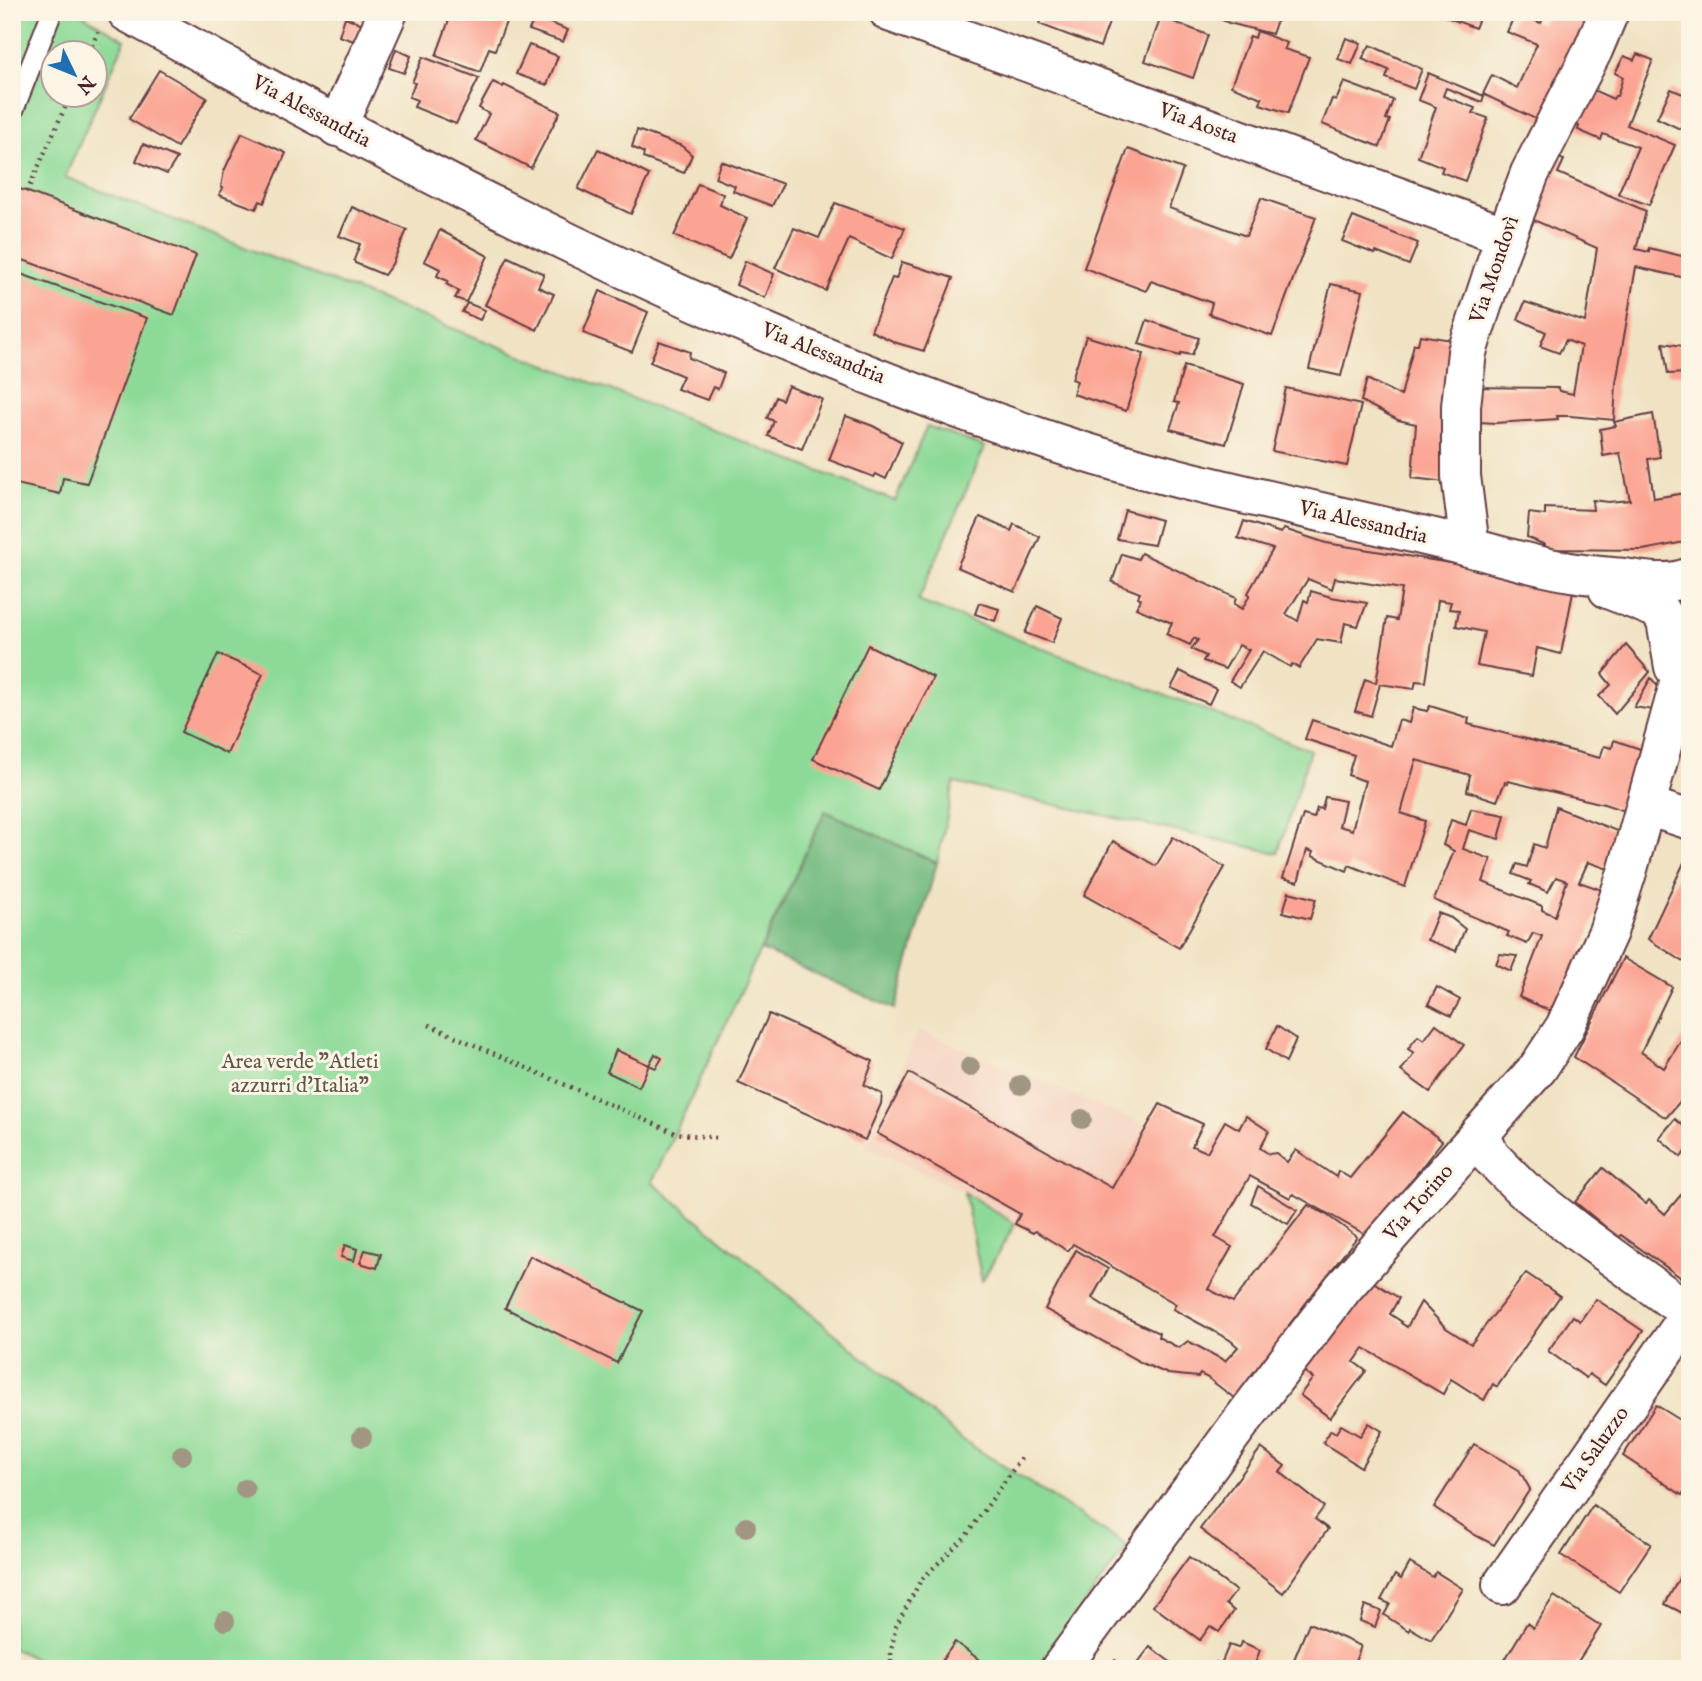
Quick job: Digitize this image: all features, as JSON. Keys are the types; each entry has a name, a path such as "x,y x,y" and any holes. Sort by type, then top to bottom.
{"street":[{"name":"Via Alessandria","path":"127,12 337,127 501,211 681,295 815,352 1007,426 1192,483 1470,547 1679,600"},
{"path":"337,127 388,12"},
{"name":"Via Aosta","path":"889,12 1506,236"},
{"name":"Via Mondovì","path":"1470,547 1461,476 1462,393 1467,352 1530,173 1593,50 1609,12"},
{"name":"Via Torino","path":"1060,1669 1343,1288 1538,1068 1565,1027 1608,932 1647,806 1678,688 1679,600"},
{"path":"1647,806 1690,820"},
{"name":"Via Saluzzo","path":"1480,1133 1490,1156 1523,1189 1690,1313 1502,1585"}],"lane":[{"path":"12,114 52,12"}],"path":[{"path":"27,192 65,108"},
{"path":"429,1024 675,1133 717,1138"},
{"path":"891,1669 896,1626 921,1580 966,1536 1022,1457"},
{"path":"12,1664 23,1669"}],"shaded area":[{"path":"919,1030 1207,1152 1250,1176 1176,1304 1021,1215 1015,1224 964,1191 865,1147"}],"green space":[{"name":"Area verde \"Atleti azzurri d'Italia\"","path":"12,12 78,12 125,40 108,79 108,38 38,38 38,108 95,108 65,177 895,501 927,426 985,447 918,601 1310,750 1278,853 954,783 937,863 825,811 652,1182 963,1440 1128,1546 1036,1669 56,1669 12,1648"},
{"path":"825,811 937,863 895,1009 761,950"},
{"path":"964,1192 1015,1224 982,1281"}],"building":[{"path":"452,12 503,12 500,20 506,22 495,50 489,48 480,72 436,56"},
{"path":"1044,12 1113,12 1100,47 1039,24"},
{"path":"1113,12 1131,12 1129,19"},
{"path":"1204,12 1279,14 1272,34 1229,23"},
{"path":"1433,12 1482,12 1475,28"},
{"path":"1546,12 1600,12 1550,126 1483,94 1492,75 1517,88 1537,44 1507,32 1515,14 1541,23"},
{"path":"345,17 363,24 357,42 339,36"},
{"path":"535,17 568,30 563,42 529,30"},
{"path":"1161,17 1208,35 1193,78 1145,61"},
{"path":"1257,31 1287,43 1284,49 1309,57 1288,113 1260,104 1262,98 1231,86 1250,36 1255,38"},
{"path":"1346,38 1361,43 1352,64 1338,59"},
{"path":"529,45 558,56 547,85 516,74"},
{"path":"1370,45 1422,69 1414,89 1386,78 1389,70 1362,59"},
{"path":"396,49 411,56 404,73 389,68"},
{"path":"1637,54 1653,60 1627,125 1675,145 1649,205 1618,194 1638,147 1603,134 1601,140 1578,130 1579,126 1564,119 1580,84 1613,99 1617,96 1623,77 1615,73 1624,56 1634,60"},
{"path":"423,57 479,78 456,124 414,107 417,100 409,97 415,83 412,82"},
{"path":"159,70 207,98 177,147 129,119"},
{"path":"1428,73 1484,96 1482,102 1446,88 1443,96 1475,108 1473,113 1488,118 1465,181 1441,172 1443,167 1418,157 1436,107 1418,100"},
{"path":"493,82 560,112 531,168 476,140 489,114 479,108"},
{"path":"1344,82 1393,100 1386,119 1390,120 1380,147 1322,124 1332,99 1336,101"},
{"path":"1671,89 1690,97 1690,108 1680,129 1657,118"},
{"path":"637,130 682,146 692,155 684,173 643,158 644,153 632,147"},
{"path":"242,133 286,153 264,203 260,201 256,209 219,195 223,188 224,171"},
{"path":"143,144 177,158 167,174 136,161"},
{"path":"598,149 649,175 631,214 578,189"},
{"path":"1128,149 1183,169 1169,208 1246,236 1261,198 1316,217 1272,336 1209,314 1212,303 1151,281 1146,291 1084,268"},
{"path":"1549,154 1564,160 1558,173 1646,211 1636,249 1649,252 1649,248 1690,258 1690,279 1636,267 1616,383 1614,420 1557,416 1558,419 1495,423 1463,421 1465,387 1558,388 1559,391 1573,394 1581,346 1566,340 1559,353 1540,346 1546,332 1518,319 1525,302 1585,322 1597,248 1534,220 1527,237 1521,242"},
{"path":"721,161 783,184 772,206 733,191 735,186 715,178"},
{"path":"698,184 723,194 720,205 747,218 729,259 674,236"},
{"path":"12,186 196,255 174,315 12,256"},
{"path":"835,203 905,228 892,259 849,239 826,291 775,268 794,228 819,238"},
{"path":"352,207 407,230 392,264 384,275 355,263 360,244 339,236"},
{"path":"1353,217 1418,243 1409,265 1342,241"},
{"path":"440,230 488,256 466,302 455,298 459,291 437,276 440,269 424,261"},
{"path":"508,257 544,274 538,287 554,294 537,330 485,305"},
{"path":"745,261 774,274 765,298 736,285"},
{"path":"902,262 953,278 924,351 871,331 892,278 896,279"},
{"path":"12,271 147,318 87,483 63,478 60,494 12,483"},
{"path":"1331,284 1363,291 1341,376 1309,369"},
{"path":"600,291 648,312 632,352 583,333"},
{"path":"467,303 485,310 480,320 462,312"},
{"path":"1147,320 1199,338 1192,355 1181,353 1180,356 1139,344"},
{"path":"1420,335 1458,341 1454,483 1412,478 1416,424 1398,420 1361,401 1367,379 1401,396 1414,344 1418,344"},
{"path":"1086,336 1144,354 1126,411 1073,394 1077,381 1072,379"},
{"path":"659,341 690,352 689,358 724,373 718,389 713,387 707,400 677,389 683,376 650,362"},
{"path":"1663,343 1690,347 1690,367 1687,367 1687,373 1668,374"},
{"path":"1184,366 1244,384 1226,444 1170,429 1179,403 1174,402"},
{"path":"788,386 822,399 802,449 768,436 774,421 767,418 776,397 782,400"},
{"path":"1286,388 1361,405 1347,466 1272,451"},
{"path":"1653,414 1660,457 1648,459 1654,498 1685,493 1685,500 1690,499 1690,541 1643,550 1545,549 1545,545 1527,537 1529,513 1545,515 1545,508 1593,510 1592,500 1630,500 1620,453 1603,456 1600,429 1616,426 1614,422"},
{"path":"846,416 873,426 902,442 886,479 829,460"},
{"path":"1125,510 1161,520 1154,545 1117,539"},
{"path":"980,517 1011,531 1014,524 1040,537 1015,592 957,567"},
{"path":"1244,521 1281,533 1284,529 1326,543 1544,578 1542,586 1573,592 1561,654 1537,648 1532,676 1477,666 1484,632 1456,626 1459,610 1449,609 1451,602 1438,600 1426,682 1416,681 1414,689 1380,684 1371,716 1355,711 1365,679 1376,683 1387,618 1397,620 1402,589 1335,578 1332,589 1308,579 1286,614 1298,621 1304,600 1308,602 1311,591 1367,603 1358,626 1345,623 1341,643 1317,639 1299,668 1292,664 1290,667 1263,651 1240,687 1230,681 1249,650 1239,645 1225,669 1203,661 1206,656 1191,649 1198,640 1194,638 1190,645 1166,634 1172,623 1136,608 1141,599 1138,597 1140,593 1112,582 1122,554 1138,559 1141,553 1236,598 1234,604 1242,609 1273,549 1238,538"},
{"path":"979,603 999,609 995,621 975,614"},
{"path":"1037,606 1062,618 1052,643 1025,633"},
{"path":"868,645 933,677 879,790 813,759"},
{"path":"1626,645 1650,672 1615,714 1599,696 1611,685 1602,674"},
{"path":"218,654 263,674 227,754 181,732"},
{"path":"1180,671 1216,689 1209,704 1171,688"},
{"path":"1651,678 1660,689 1653,710 1634,707"},
{"path":"1430,706 1469,718 1468,724 1600,758 1604,746 1612,748 1614,740 1646,751 1628,812 1508,781 1505,782 1497,801 1467,791 1470,775 1416,760 1401,813 1425,821 1405,887 1349,865 1347,871 1312,856 1313,852 1307,850 1298,882 1283,878 1303,815 1314,818 1317,808 1322,809 1325,797 1345,801 1339,826 1352,830 1365,781 1348,775 1354,755 1305,739 1312,720 1391,746 1399,720 1409,723 1413,708 1427,711"},
{"path":"1556,807 1622,833 1611,870 1588,862 1579,882 1605,891 1559,1015 1519,997 1542,936 1533,933 1527,944 1507,936 1509,932 1434,900 1454,851 1443,845 1451,820 1466,825 1471,809 1505,815 1499,839 1469,830 1463,849 1491,859 1483,882 1542,906 1542,910 1555,916 1567,881 1556,877 1548,892 1513,874 1517,864 1527,867 1534,844 1545,848"},
{"path":"1173,837 1225,867 1179,948 1084,895 1113,841 1156,866"},
{"path":"1690,850 1690,966 1648,939"},
{"path":"1289,892 1316,899 1310,919 1283,912"},
{"path":"1438,913 1451,918 1465,929 1456,951 1427,940"},
{"path":"1500,954 1517,956 1511,971 1496,964"},
{"path":"1623,958 1672,987 1641,1052 1664,1068 1690,1026 1690,1106 1681,1100 1666,1118 1574,1057"},
{"path":"1437,987 1460,1000 1451,1016 1428,1004"},
{"path":"769,1014 873,1061 864,1085 882,1094 881,1104 865,1140 738,1083"},
{"path":"1436,1024 1464,1045 1430,1092 1401,1071 1414,1053 1408,1049 1418,1036 1424,1040"},
{"path":"1277,1026 1296,1039 1286,1062 1266,1049"},
{"path":"616,1050 649,1065 639,1087 607,1072"},
{"path":"655,1054 662,1058 656,1068 649,1065"},
{"path":"909,1073 1112,1188 1160,1104 1203,1124 1192,1146 1207,1152 1225,1121 1239,1129 1246,1116 1269,1131 1260,1148 1269,1154 1276,1153 1287,1162 1296,1150 1336,1177 1338,1171 1350,1178 1403,1112 1442,1141 1368,1236 1293,1194 1290,1198 1250,1176 1215,1237 1232,1247 1208,1289 1233,1302 1308,1205 1357,1237 1289,1325 1292,1328 1238,1397 1234,1398 1200,1374 1198,1377 1168,1374 1142,1363 1045,1309 1076,1250 1108,1269 1092,1298 1116,1313 1159,1333 1158,1337 1179,1348 1188,1341 1225,1361 1238,1347 1173,1309 1176,1304 1073,1244 1068,1251 1035,1231 1033,1233 1015,1224 1020,1214 877,1133"},
{"path":"1675,1119 1690,1131 1690,1146 1681,1157 1659,1138"},
{"path":"1603,1168 1646,1204 1649,1200 1665,1214 1690,1184 1690,1284 1621,1235 1618,1237 1575,1202"},
{"path":"1258,1186 1297,1210 1288,1224 1251,1203"},
{"path":"345,1245 357,1249 354,1261 341,1257"},
{"path":"365,1250 381,1254 377,1268 360,1263"},
{"path":"530,1256 643,1311 617,1363 505,1308"},
{"path":"1526,1273 1560,1296 1497,1387 1493,1384 1484,1400 1451,1379 1443,1394 1364,1348 1354,1362 1366,1371 1330,1418 1300,1395 1313,1378 1302,1370 1370,1280 1399,1298 1390,1314 1407,1327 1421,1302 1446,1328 1471,1344"},
{"path":"1596,1299 1643,1331 1605,1385 1589,1374 1586,1378 1548,1351 1573,1316 1580,1321"},
{"path":"1656,1405 1690,1426 1690,1483 1682,1495 1623,1456"},
{"path":"1369,1423 1382,1431 1361,1467 1323,1443 1331,1430 1336,1433 1341,1425 1360,1436"},
{"path":"1474,1444 1519,1470 1530,1489 1494,1545 1434,1507"},
{"path":"1261,1448 1285,1466 1280,1472 1324,1507 1315,1519 1328,1529 1283,1593 1200,1529"},
{"path":"1593,1505 1651,1544 1619,1592 1561,1555"},
{"path":"1189,1557 1236,1591 1226,1604 1234,1611 1219,1632 1210,1626 1200,1640 1153,1606"},
{"path":"1690,1558 1690,1617 1665,1604"},
{"path":"1410,1563 1433,1577 1436,1572 1463,1589 1431,1640 1410,1628 1409,1631 1384,1615 1390,1604 1381,1600 1395,1575 1401,1579"},
{"path":"1554,1596 1601,1626 1573,1669 1512,1669 1503,1663 1527,1623 1533,1628"},
{"path":"1365,1605 1381,1611 1375,1627 1360,1621"},
{"path":"1309,1623 1361,1646 1352,1669 1290,1669"},
{"path":"955,1642 992,1669 936,1669"},
{"path":"1242,1642 1260,1650 1253,1669 1213,1669 1216,1662 1221,1664 1229,1645 1238,1648"},
{"path":"1150,1647 1180,1669 1133,1669"},
{"path":"1115,1660 1128,1669 1108,1669"}]}
